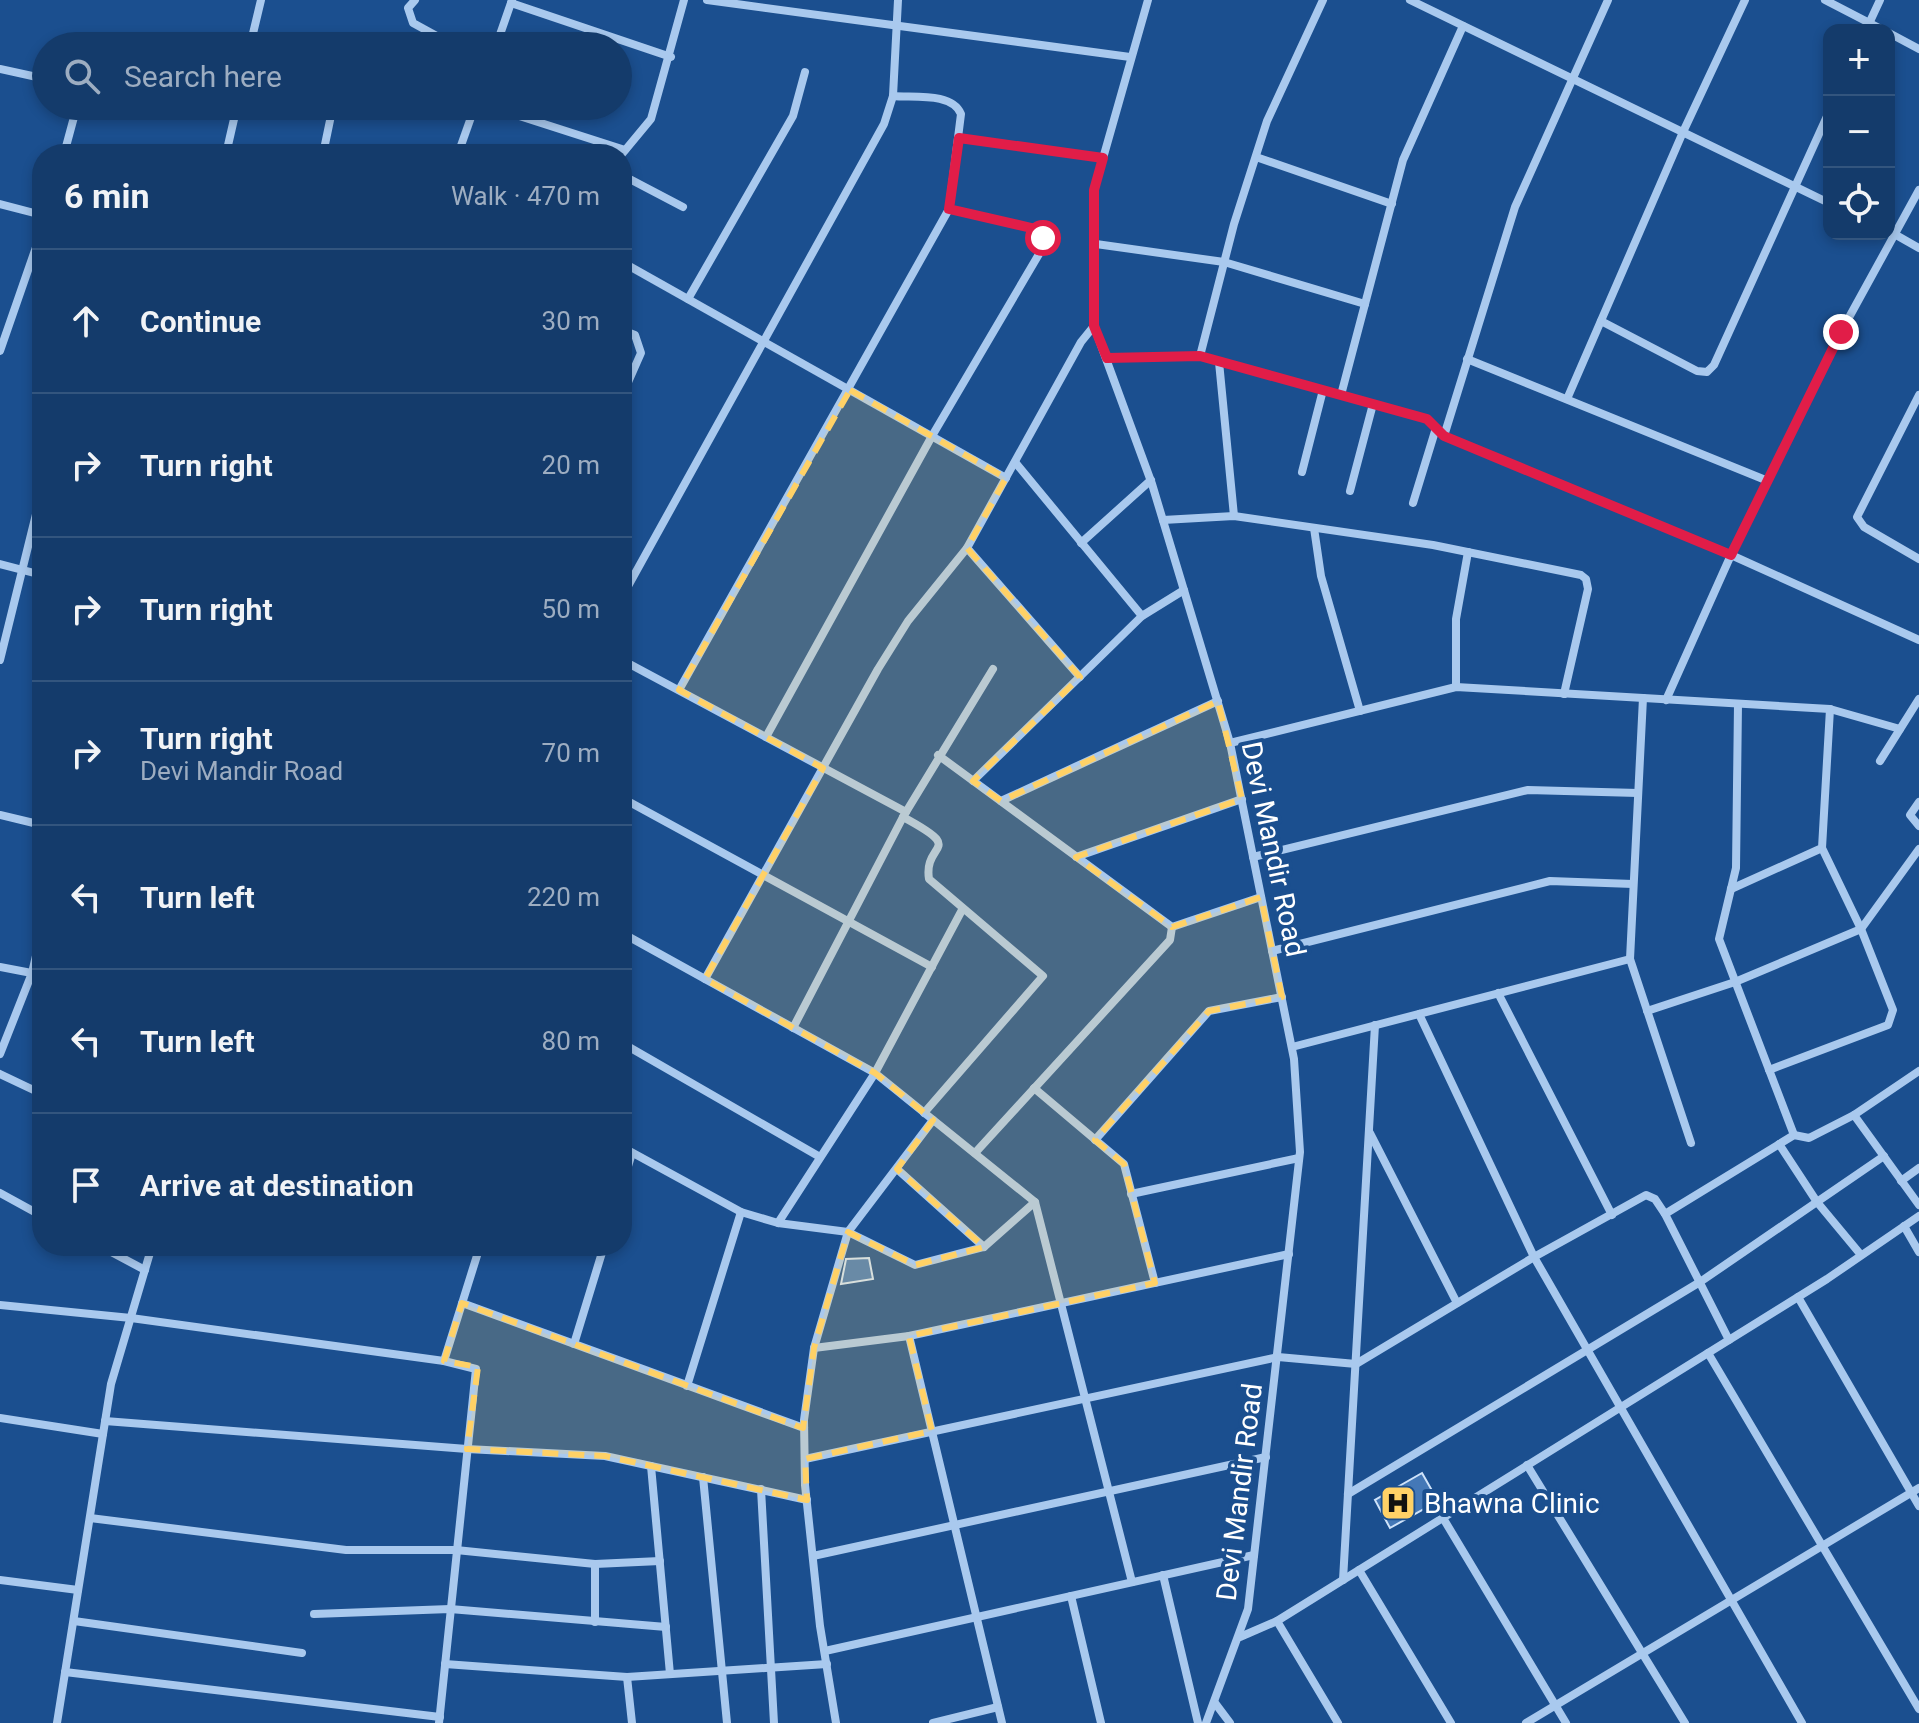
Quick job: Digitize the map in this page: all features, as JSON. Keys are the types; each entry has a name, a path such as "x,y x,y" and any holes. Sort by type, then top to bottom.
{"street":[{"path":"253,32 261,0"},
{"path":"415,0 408,8 413,23 429,32"},
{"path":"631,144 651,119 671,57 684,0"},
{"path":"707,0 1130,57"},
{"path":"632,579 766,343 884,124 893,96 894,25 898,0"},
{"name":"Devi Mandir Road","path":"1148,0 1094,190 1094,326 1151,480 1230,743 1292,1047 1299,1158 1248,1609 1206,1723"},
{"path":"1200,356 1224,262 1267,121 1323,0"},
{"path":"1410,0 1823,200"},
{"path":"1444,436 1515,207 1608,0"},
{"path":"1567,399 1683,132 1745,0"},
{"path":"1825,0 1863,24"},
{"path":"1869,24 1880,0"},
{"path":"501,32 512,1 600,32"},
{"path":"1341,395 1403,160 1463,26"},
{"path":"1895,36 1919,49"},
{"path":"632,43 671,57"},
{"path":"0,69 32,76"},
{"path":"688,299 793,116 805,72"},
{"path":"679,690 949,209 959,138 961,114 958,106 949,100 893,96"},
{"path":"67,144 73,120"},
{"path":"228,144 234,120"},
{"path":"325,144 330,120"},
{"path":"462,144 470,120"},
{"path":"529,120 600,144"},
{"path":"1601,321 1697,371 1707,372 1714,365 1823,125"},
{"path":"959,138 1103,158"},
{"path":"1256,157 1392,204"},
{"path":"632,180 683,207"},
{"path":"1895,228 1919,190"},
{"path":"0,204 32,212"},
{"path":"766,737 932,436 1042,249 1040,230 949,209"},
{"path":"1895,235 1919,248"},
{"path":"1666,700 1731,555 1888,240"},
{"path":"1096,244 1224,262 1365,304"},
{"path":"0,351 32,259"},
{"path":"632,268 1006,478"},
{"path":"705,979 908,621 967,548 1081,342 1094,326"},
{"path":"632,334 641,353 632,373"},
{"path":"1107,358 1200,356 1427,419 1444,436 1731,555 1919,640"},
{"path":"1467,359 1768,481"},
{"path":"1219,362 1234,516"},
{"path":"1302,472 1323,390"},
{"path":"1919,395 1857,517 1864,527 1919,559"},
{"path":"1350,491 1373,404"},
{"path":"1413,503 1436,428"},
{"path":"1015,462 1142,616"},
{"path":"1081,543 1151,480"},
{"path":"1163,520 1234,516 1468,552 1586,579 1588,589 1564,694"},
{"path":"1314,528 1321,576 1360,711"},
{"path":"0,660 32,530"},
{"path":"967,548 1080,677"},
{"path":"1456,687 1456,619 1468,552"},
{"path":"0,564 32,572"},
{"path":"973,781 1142,616 1184,590"},
{"path":"632,665 823,768 934,834 939,848 928,871 929,879 1043,976 924,1113"},
{"path":"793,1028 904,815 993,669"},
{"path":"1230,743 1456,687 1830,709 1900,729"},
{"path":"1643,698 1630,959 1691,1143"},
{"path":"1880,761 1919,699"},
{"path":"1001,801 1218,701"},
{"path":"1738,704 1736,868 1719,939 1794,1135"},
{"path":"1769,1070 1888,1025 1893,1010 1861,929 1822,848 1830,709"},
{"path":"938,755 1172,927"},
{"path":"1253,857 1528,790 1638,793"},
{"path":"1076,857 1242,799"},
{"path":"1919,802 1910,815 1919,826"},
{"path":"632,803 932,967"},
{"path":"0,815 32,823"},
{"path":"1731,889 1822,848"},
{"path":"1647,1011 1735,982 1861,929 1919,849"},
{"path":"1272,951 1550,881 1633,884"},
{"path":"1172,927 1261,897"},
{"path":"778,1223 875,1073 962,910"},
{"path":"975,1153 1170,940 1172,927"},
{"path":"632,939 875,1073 1035,1202 1132,1582"},
{"path":"1292,1047 1630,959"},
{"path":"0,967 32,973 0,1054"},
{"path":"1498,993 1612,1215"},
{"path":"1095,1140 1209,1011 1282,997"},
{"path":"1419,1014 1534,1257 1619,1408 1733,1598 1802,1723"},
{"path":"1343,1580 1375,1025"},
{"path":"632,1049 820,1157"},
{"path":"1665,1214 1794,1135 1809,1138 1854,1115 1919,1071"},
{"path":"0,1074 32,1089"},
{"path":"1034,1088 1124,1164 1155,1283"},
{"path":"1854,1115 1919,1205"},
{"path":"836,1723 807,1500 804,1428 814,1348 848,1232 933,1120"},
{"path":"1369,1131 1457,1303"},
{"path":"1779,1144 1817,1202 1861,1255"},
{"path":"632,1153 741,1212 778,1223 848,1232 915,1265 926,1265 984,1247 1035,1202"},
{"path":"1348,1494 1700,1282 1884,1156"},
{"path":"1131,1194 1299,1158"},
{"path":"1901,1181 1919,1168"},
{"path":"897,1169 984,1247"},
{"path":"0,1193 32,1211"},
{"path":"805,1459 1278,1357 1356,1364 1534,1257 1646,1195 1655,1199 1665,1214 1729,1340"},
{"path":"687,1386 741,1212"},
{"path":"1240,1637 1277,1621 1798,1297 1919,1216"},
{"path":"1904,1226 1919,1252"},
{"path":"814,1348 909,1336 1289,1254"},
{"path":"119,1256 145,1270"},
{"path":"57,1723 111,1384 149,1256"},
{"path":"444,1361 477,1256"},
{"path":"574,1344 601,1256"},
{"path":"1798,1297 1915,1490 1919,1506"},
{"path":"462,1303 804,1428"},
{"path":"0,1305 131,1318 444,1361 476,1369 439,1720 65,1672"},
{"path":"909,1336 1002,1723"},
{"path":"1708,1353 1919,1709"},
{"path":"0,1418 103,1434"},
{"path":"105,1421 467,1449 605,1456 807,1500"},
{"path":"813,1556 1266,1457"},
{"path":"1527,1465 1685,1723"},
{"path":"651,1466 670,1674"},
{"path":"703,1477 727,1723"},
{"path":"761,1489 774,1723"},
{"path":"1526,1723 1641,1651 1915,1490"},
{"path":"90,1518 346,1550 456,1550 595,1564 660,1561"},
{"path":"1443,1518 1566,1723"},
{"path":"825,1651 1254,1555"},
{"path":"595,1564 595,1622"},
{"path":"1359,1570 1451,1723"},
{"path":"1163,1575 1198,1723"},
{"path":"0,1580 78,1590"},
{"path":"1071,1596 1101,1723"},
{"path":"314,1614 450,1609 666,1627"},
{"path":"74,1621 302,1653"},
{"path":"1277,1621 1338,1723"},
{"path":"445,1664 627,1677 827,1664"},
{"path":"627,1677 632,1723"},
{"path":"1215,1703 1230,1723"},
{"path":"933,1723 998,1707"}],"highlighted area":[{"path":"850,390 1006,478 967,548 1080,677 973,781 1001,801 1218,701 1242,799 1076,857 1172,927 1261,897 1282,997 1209,1011 1095,1140 1124,1164 1155,1283 909,1336 932,1431 805,1459 807,1500 605,1456 467,1449 478,1367 444,1361 462,1303 803,1428 814,1348 848,1232 915,1265 984,1247 897,1169 933,1120 875,1073 705,979 823,768 679,690"}],"building":[{"path":"869,1258 873,1279 841,1284 846,1259"},
{"path":"1422,1473 1438,1501 1390,1528 1375,1500"}],"place":[{"name":"Bhawna Clinic","path":"1398,1503"}],"route":[{"path":"1043,238 1040,230 949,209 959,138 1103,158 1094,190 1094,326 1107,358 1200,356 1427,419 1444,436 1731,555 1841,332"}]}
